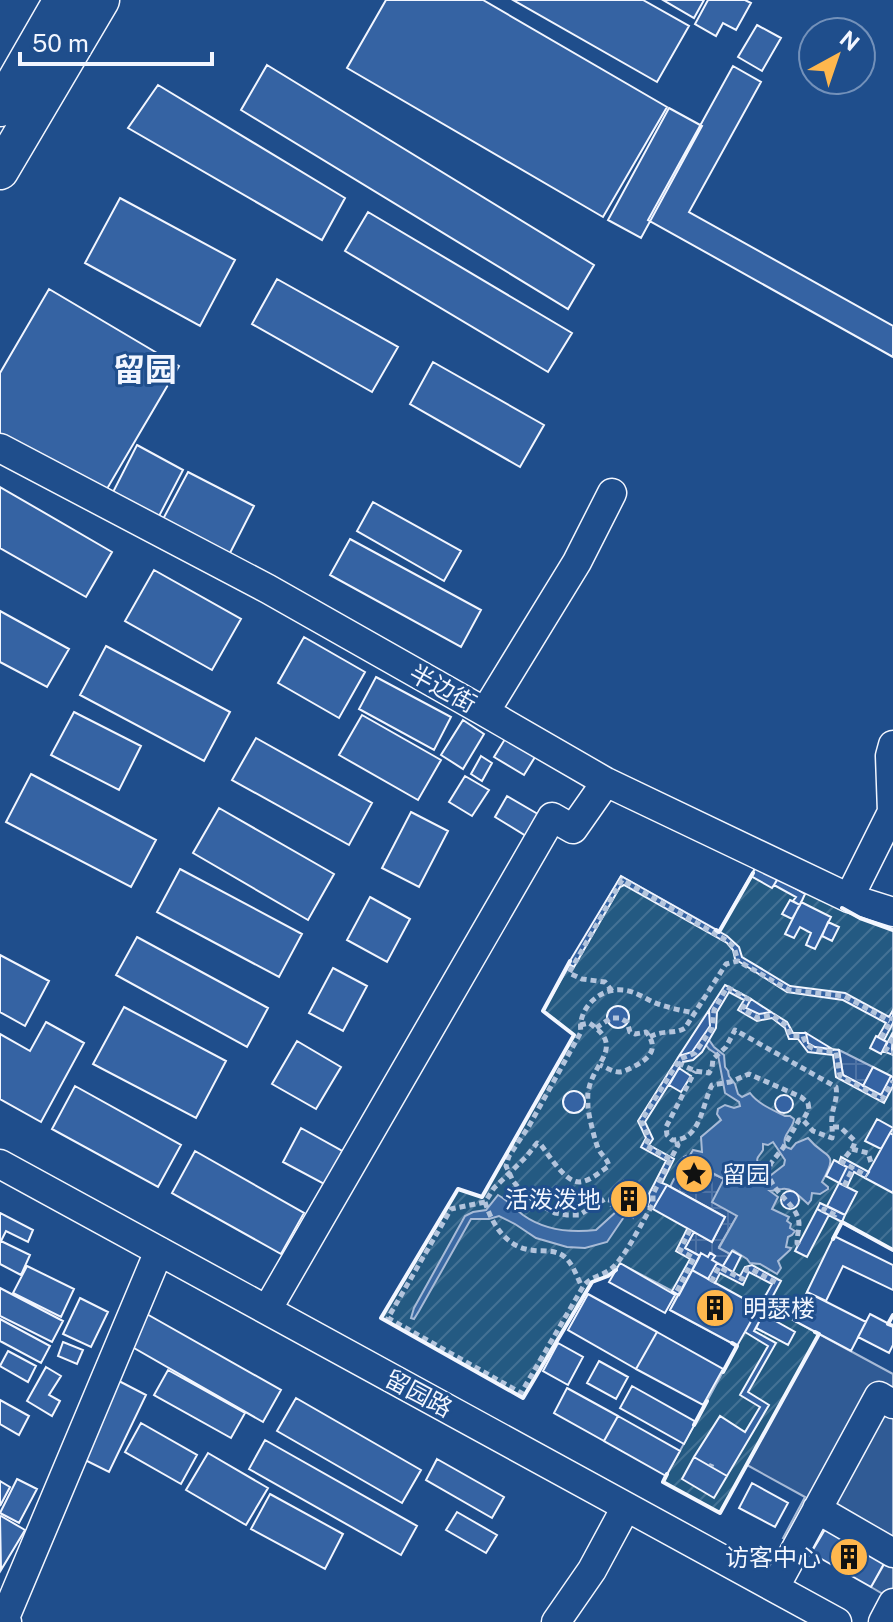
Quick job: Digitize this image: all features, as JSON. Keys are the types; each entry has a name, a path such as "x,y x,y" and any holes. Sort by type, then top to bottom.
{"main road":[{"path":"0,108 72,6"},
{"path":"0,171 72,6"}],"street":[{"name":"半边街","path":"0,448 268,589 606,782 849,898 893,912"},
{"path":"485,712 577,562 612,493"},
{"path":"849,898 892,812 890,756 893,745"},
{"path":"267,1310 552,817 573,829 606,782"},
{"name":"留园路","path":"0,1164 837,1622"},
{"path":"7,1622 4,1620 10,1605 159,1251"},
{"path":"775,1587 879,1396 893,1404"},
{"path":"556,1622 592,1570 626,1507"},
{"path":"817,1509 893,1553"},
{"path":"883,1622 893,1603"}],"path":[{"path":"612,991 605,982 582,979 569,973 622,880 726,940 734,947 738,961"},
{"path":"650,1037 660,1032 680,1031 688,1024 726,964 738,961 789,990 844,996 892,1019 881,1038"},
{"path":"670,1159 645,1145 649,1138 641,1121 680,1059 695,1053 705,1039 712,1028 714,1010 727,987 748,999 742,1009 758,1018 772,1015 787,1026 791,1036 803,1036 811,1048 836,1052 840,1076 882,1099 893,1081"},
{"path":"614,1201 605,1199 579,1215 561,1214 542,1206 509,1175 506,1166 509,1156 581,1032 580,1025 587,1006 612,991 626,990 659,1004 695,1013"},
{"path":"596,1028 614,1017 627,1022 630,1032 646,1032 650,1037 651,1048 647,1060 622,1072 614,1072 600,1065"},
{"path":"580,1025 589,1023 606,1039 605,1055 589,1087 588,1107 598,1149 609,1166 584,1181 573,1180 564,1175 537,1143 494,1188 486,1206 498,1232 520,1247 553,1252 564,1257 583,1288"},
{"path":"678,1063 709,1073 713,1059 726,1047 735,1030 834,1085 838,1092 831,1121 832,1138 813,1131 803,1120"},
{"path":"893,1038 886,1050 893,1053"},
{"path":"695,1071 666,1127 669,1138 676,1141 695,1129 710,1087 749,1074 801,1097 809,1106 768,1173 777,1192 797,1217 799,1245"},
{"path":"833,1127 840,1127 854,1140 855,1144 842,1162 867,1176"},
{"path":"486,1206 451,1209 388,1318 521,1393 583,1288 591,1278 610,1270 619,1261 653,1204 653,1194 678,1145 676,1141"},
{"path":"852,1149 868,1153 872,1166"},
{"path":"844,1186 853,1168"},
{"path":"823,1212 824,1209 835,1215 837,1211"},
{"path":"677,1291 694,1258 680,1250 690,1230"},
{"path":"711,1282 719,1267 742,1279 747,1269 751,1269 777,1283"}],"shaded area":[{"name":"留园","path":"759,861 859,918 893,930 893,1250 842,1223 793,1320 819,1334 720,1513 663,1482 737,1346 670,1310 678,1294 623,1265 593,1282 523,1398 381,1318 458,1189 482,1197 574,1035 543,1011 621,876 719,931"},
{"path":"707,1037 724,1055 725,1067 738,1094 742,1097 750,1093 766,1106 794,1119 785,1139 786,1147 791,1149 808,1138 830,1160 822,1182 828,1189 820,1194 812,1193 808,1204 789,1190 770,1191 778,1197 772,1209 789,1217 790,1228 795,1231 788,1237 786,1247 791,1248 778,1261 781,1268 777,1274 760,1264 750,1263 733,1250 730,1254 719,1248 737,1216 712,1202 724,1179 687,1160 693,1150 702,1152 701,1137 721,1120 718,1109 725,1105 740,1106 725,1093 718,1055 702,1040","holes":["773,1142 785,1160 784,1165 771,1175 758,1168 757,1159 763,1144"]},
{"path":"839,1050 873,1067 863,1086 843,1075"},
{"path":"686,1156 687,1160 724,1179 737,1216 719,1247 730,1254 723,1266 712,1260 715,1256 711,1253 708,1257 700,1256 685,1248 694,1232 712,1242 725,1217 670,1187 681,1174 680,1166 684,1164"},
{"path":"498,1195 531,1220 558,1229 596,1230 618,1210 626,1214 607,1242 585,1248 567,1247 536,1238 499,1216 471,1219 419,1311 414,1319 411,1318 465,1216 486,1210"},
{"path":"819,1334 893,1374 893,1600 871,1587 886,1561 811,1553 783,1538 805,1497 747,1465"}],"building":[{"path":"386,0 483,0 667,107 603,217 347,68"},
{"path":"513,0 643,0 689,26 657,82"},
{"path":"663,0 704,0 694,18"},
{"path":"708,0 745,0 751,3 736,30 723,23 716,36 695,24"},
{"path":"757,25 781,38 762,71 738,57"},
{"path":"267,65 594,265 568,309 241,110"},
{"path":"733,66 761,82 689,212 893,326 893,357 648,220"},
{"path":"158,85 345,198 322,240 128,128"},
{"path":"669,108 702,126 641,238 608,220"},
{"path":"120,198 235,260 200,326 85,263"},
{"path":"368,212 572,333 548,372 345,251"},
{"path":"277,279 398,347 372,392 252,324"},
{"path":"49,289 179,366 104,494 0,433 0,373"},
{"path":"433,362 544,425 520,467 410,404"},
{"path":"137,445 183,470 157,520 111,496"},
{"path":"188,472 254,506 229,555 162,521"},
{"path":"0,487 112,552 86,597 0,548"},
{"path":"373,502 461,551 444,581 357,531"},
{"path":"350,539 481,610 461,647 330,575"},
{"path":"154,570 241,619 212,670 125,621"},
{"path":"0,611 69,649 47,687 0,662"},
{"path":"304,637 365,672 339,718 278,683"},
{"path":"106,646 230,712 204,761 80,695"},
{"path":"376,677 451,717 434,750 359,709"},
{"path":"74,712 141,746 119,790 51,755"},
{"path":"362,715 441,760 418,800 339,755"},
{"path":"463,720 484,734 463,769 441,755"},
{"path":"256,738 372,803 349,845 232,780"},
{"path":"505,739 535,757 524,775 494,757"},
{"path":"481,756 492,763 482,781 471,774"},
{"path":"31,774 156,840 131,887 6,822"},
{"path":"465,776 489,790 472,816 449,802"},
{"path":"507,796 543,817 531,839 495,817"},
{"path":"219,808 334,874 308,920 193,853"},
{"path":"411,812 448,831 419,887 382,868"},
{"path":"759,861 781,874 772,888 751,876"},
{"path":"180,869 302,934 279,977 157,912"},
{"path":"621,876 727,936 739,947 742,957 790,986 845,993 889,1017 893,1010 893,1023 884,1040 878,1037 886,1023 843,1000 787,992 735,959 727,943 624,885 574,967 568,964"},
{"path":"778,878 805,894 800,905 793,901 796,897 774,885"},
{"path":"370,897 410,919 387,962 347,940"},
{"path":"790,900 800,905 792,919 782,914"},
{"path":"801,902 831,917 815,949 806,945 811,933 800,927 794,938 785,934"},
{"path":"828,922 839,927 832,941 822,936"},
{"path":"137,937 268,1008 247,1047 116,975"},
{"path":"0,955 49,981 25,1026 0,1012"},
{"path":"333,968 367,986 343,1031 309,1013"},
{"path":"725,985 751,999 746,1008 759,1014 771,1012 787,1022 793,1033 806,1033 808,1043 815,1047 839,1050 843,1075 881,1095 891,1076 893,1086 884,1103 836,1077 833,1055 808,1052 798,1039 789,1039 785,1028 772,1018 757,1021 738,1010 744,1000 729,992 717,1012 716,1028 702,1052 693,1060 683,1062 645,1122 653,1139 649,1145 674,1159 662,1183 667,1185 653,1209 647,1206 649,1194 666,1161 641,1147 646,1138 638,1121 679,1056 692,1052 710,1026 709,1010"},
{"path":"751,999 771,1012 759,1014 746,1008"},
{"path":"618,1006 629,1017 618,1028 607,1017"},
{"path":"124,1007 226,1061 196,1118 93,1064"},
{"path":"709,1010 710,1026 692,1052 679,1056"},
{"path":"46,1022 84,1043 41,1122 0,1099 0,1034 30,1051"},
{"path":"893,1032 892,1049 893,1055 883,1051"},
{"path":"806,1033 834,1050 808,1043"},
{"path":"876,1036 887,1042 881,1054 870,1048"},
{"path":"297,1041 341,1067 316,1109 272,1084"},
{"path":"873,1067 891,1076 881,1095 863,1086"},
{"path":"679,1068 691,1076 681,1092 669,1085"},
{"path":"75,1086 181,1145 158,1187 52,1129"},
{"path":"574,1091 585,1102 574,1113 563,1102"},
{"path":"784,1095 793,1104 784,1113 775,1104"},
{"path":"877,1119 893,1128 881,1149 865,1141"},
{"path":"301,1128 344,1152 326,1185 283,1162"},
{"path":"890,1133 893,1135 893,1193 865,1178"},
{"path":"195,1151 304,1213 281,1254 172,1193"},
{"path":"841,1157 869,1172 865,1178 854,1172 847,1187 839,1183 847,1167 839,1163"},
{"path":"834,1160 847,1167 839,1183 826,1176"},
{"name":"活泼泼地","path":"624,1181 646,1193 633,1218 611,1206"},
{"path":"839,1183 857,1192 845,1215 827,1206"},
{"path":"667,1185 725,1217 712,1242 653,1209"},
{"path":"790,1191 799,1200 790,1209 781,1200"},
{"path":"820,1203 845,1215 842,1222 817,1209"},
{"path":"817,1209 829,1215 807,1257 795,1251"},
{"path":"0,1213 33,1230 28,1242 6,1231 1,1241 30,1255 21,1275 0,1264"},
{"path":"687,1229 694,1232 685,1248 700,1256 679,1295 672,1291 690,1259 676,1251"},
{"path":"834,1236 893,1265 893,1290 843,1266 826,1301 807,1292"},
{"path":"732,1251 741,1256 733,1272 723,1266"},
{"path":"701,1253 708,1257 710,1253 715,1256 712,1260 717,1263 708,1279 692,1270"},
{"path":"620,1263 675,1295 665,1313 609,1282"},
{"path":"717,1263 740,1276 745,1267 752,1265 781,1281 754,1331 776,1343 748,1392 769,1405 727,1476 694,1457 720,1416 745,1432 760,1407 740,1395 768,1346 745,1332 772,1284 749,1272 743,1285 720,1273 715,1283 708,1279"},
{"path":"27,1266 74,1289 61,1317 13,1293"},
{"name":"明瑟楼","path":"692,1270 759,1307 737,1346 670,1310"},
{"path":"0,1288 63,1321 52,1342 0,1316"},
{"path":"807,1292 866,1322 851,1351 793,1320"},
{"path":"588,1294 657,1332 636,1369 568,1330"},
{"path":"80,1298 108,1312 91,1347 63,1334"},
{"path":"145,1313 281,1390 263,1422 127,1344"},
{"path":"763,1314 795,1332 788,1345 756,1328"},
{"path":"870,1314 893,1326 893,1345 889,1353 858,1337"},
{"path":"0,1319 50,1346 41,1363 0,1341"},
{"path":"657,1332 723,1369 703,1405 636,1369"},
{"path":"63,1342 83,1350 77,1364 58,1356"},
{"path":"558,1343 583,1357 568,1385 543,1371"},
{"path":"8,1351 36,1366 28,1382 0,1366"},
{"path":"599,1361 628,1377 616,1399 587,1383"},
{"path":"46,1367 61,1376 49,1395 60,1401 52,1416 27,1401"},
{"path":"168,1370 245,1413 231,1438 154,1395"},
{"path":"117,1380 146,1395 109,1472 79,1457"},
{"path":"632,1386 696,1422 684,1444 620,1408"},
{"path":"567,1388 618,1416 604,1441 554,1413"},
{"path":"296,1398 421,1470 402,1503 277,1431"},
{"path":"0,1400 29,1416 19,1435 0,1424"},
{"path":"618,1416 680,1451 666,1476 604,1441"},
{"path":"141,1423 197,1455 181,1484 125,1452"},
{"path":"265,1440 417,1526 401,1555 249,1469"},
{"path":"208,1453 268,1488 246,1525 186,1490"},
{"path":"694,1457 727,1476 714,1498 682,1479"},
{"path":"437,1459 504,1497 492,1518 426,1480"},
{"path":"17,1479 37,1489 19,1523 0,1513"},
{"path":"0,1481 10,1487 0,1506"},
{"path":"752,1483 788,1503 775,1527 739,1508"},
{"path":"270,1494 343,1534 325,1569 251,1529"},
{"path":"457,1512 497,1535 486,1553 446,1530"},
{"path":"0,1517 25,1530 1,1570"},
{"name":"访客中心","path":"827,1526 886,1560 871,1587 811,1553"}],"wall":[{"path":"716,930 719,932 753,873"},
{"path":"842,908 893,930"},
{"path":"570,961 543,1011 574,1035 482,1197 458,1189 381,1318 523,1398 592,1282 616,1270"},
{"path":"833,1239 842,1222 893,1250"},
{"path":"893,1315 888,1324 893,1326"},
{"path":"667,1474 663,1482 720,1513 819,1334 815,1332"},
{"path":"723,1372 737,1346 732,1343"},
{"path":"694,1425 707,1401"}],"place":[{"name":"留园","path":"694,1174"},
{"name":"活泼泼地","path":"629,1199"},
{"name":"明瑟楼","path":"715,1308"},
{"name":"访客中心","path":"849,1557"}],"district":[{"name":"留园","path":"145,369"}]}
